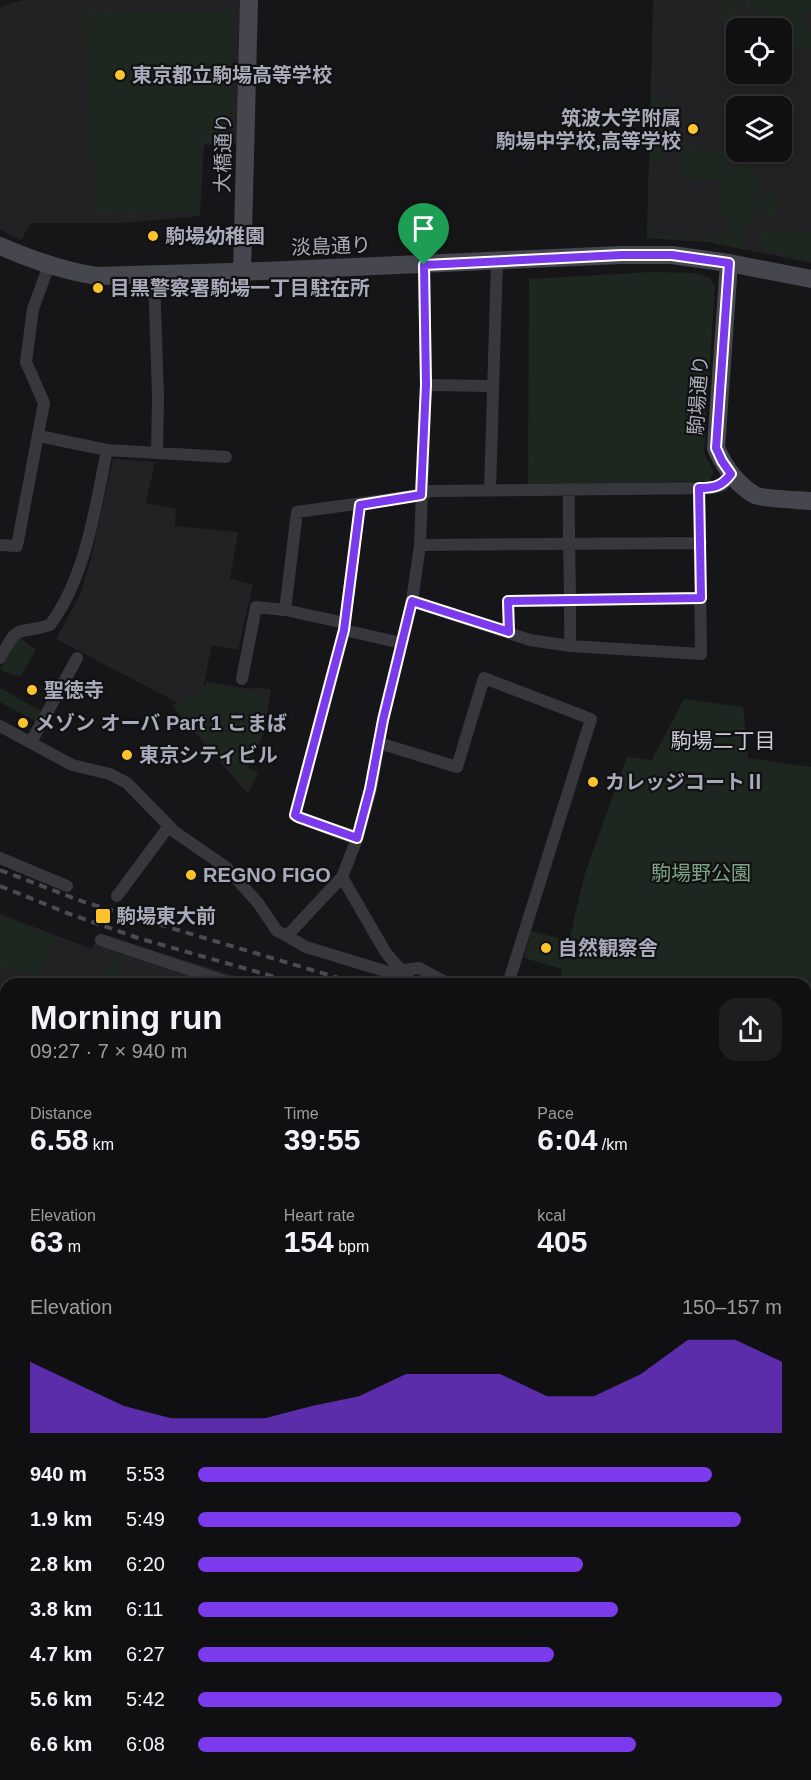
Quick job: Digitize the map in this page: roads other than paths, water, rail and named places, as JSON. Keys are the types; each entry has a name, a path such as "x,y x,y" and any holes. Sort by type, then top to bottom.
{"main road":[{"name":"大橋通り","path":"242,272 249,0"},
{"name":"淡島通り","path":"0,246 73,273 97,276 672,255 729,263 811,279"},
{"name":"駒場通り","path":"729,263 716,448 731,474 756,496 811,501"}],"street":[{"path":"490,490 497,261"},
{"path":"0,545 17,546 39,436 44,403 26,362 33,309 48,265"},
{"path":"287,936 342,877 357,838 412,601 420,545 426,385 424,265"},
{"path":"154,275 158,397 157,453"},
{"path":"426,385 493,386"},
{"path":"39,436 107,450 226,457"},
{"path":"0,658 13,635 22,629 50,625 72,587 94,511 107,450"},
{"path":"285,610 297,513 421,495 430,491 713,488 723,484 731,474"},
{"path":"412,601 530,640 570,646 700,654 699,488"},
{"path":"568,489 570,646"},
{"path":"357,838 295,815 344,626 360,505"},
{"path":"420,545 701,543"},
{"path":"509,632 508,601 701,598"},
{"path":"242,679 256,607 285,610 401,643"},
{"path":"31,742 77,658"},
{"path":"379,743 457,767 484,678 591,719 510,978"},
{"path":"0,726 72,765 110,774 127,783 169,826 227,868 258,903 277,931 306,947 388,972 419,968 438,978"},
{"path":"117,896 169,826"},
{"path":"0,858 67,886"},
{"path":"342,877 386,953 408,978"},
{"path":"101,940 215,978"}],"railway":[{"path":"0,870 84,902 339,978"},
{"path":"0,886 138,938 279,978"}],"place":[{"name":"東京都立駒場高等学校","path":"120,75"},
{"name":"筑波大学附属 駒場中学校,高等学校","path":"693,129"},
{"name":"駒場幼稚園","path":"153,236"},
{"name":"目黒警察署駒場一丁目駐在所","path":"98,288"},
{"name":"聖徳寺","path":"32,690"},
{"name":"メゾン オーバ Part 1 こまば","path":"23,723"},
{"name":"東京シティビル","path":"127,755"},
{"name":"カレッジコートⅡ","path":"593,782"},
{"name":"REGNO FIGO","path":"191,875"},
{"name":"駒場東大前","path":"103,916"},
{"name":"自然観察舎","path":"546,948"}],"district":[{"name":"駒場二丁目","path":"723,740"}],"park label":[{"name":"駒場野公園","path":"701,873"}]}
